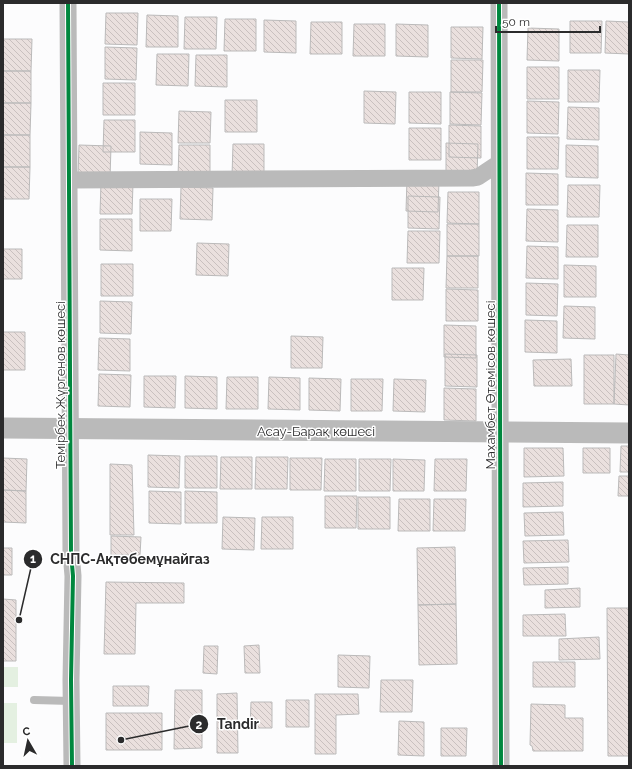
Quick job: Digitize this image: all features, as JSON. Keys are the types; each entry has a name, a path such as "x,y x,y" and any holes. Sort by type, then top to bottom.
{"street":[{"name":"Темірбек Жүргенов көшесі","path":"68,3 71,553 73,576 71,680 72,766"},
{"name":"Махамбет Өтемісов көшесі","path":"499,3 501,766"},
{"path":"70,180 472,178 478,177 499,163"},
{"name":"Асау-Барақ көшесі","path":"3,428 629,433"}],"lane":[{"path":"34,700 72,701"}],"green space":[{"path":"3,667 18,667 18,687 3,687"},
{"path":"3,703 17,703 17,743 3,743"}],"building":[{"path":"106,13 138,13 137,45 105,44"},
{"path":"147,15 178,16 178,47 146,47"},
{"path":"185,17 217,17 216,49 184,49"},
{"path":"225,19 256,19 256,51 224,51"},
{"path":"264,20 296,21 296,53 264,52"},
{"path":"570,21 602,21 601,53 570,53"},
{"path":"606,21 629,22 629,54 605,53"},
{"path":"311,22 342,22 342,54 310,54"},
{"path":"354,24 385,24 385,56 353,56"},
{"path":"396,24 428,25 428,57 396,56"},
{"path":"451,27 483,27 482,59 451,58"},
{"path":"528,28 559,29 559,61 527,60"},
{"path":"3,39 32,39 31,71 3,71"},
{"path":"105,47 137,48 136,80 105,79"},
{"path":"157,54 189,54 188,86 156,85"},
{"path":"196,55 227,55 227,87 195,86"},
{"path":"451,60 483,60 482,92 451,92"},
{"path":"527,67 559,67 559,99 527,99"},
{"path":"568,70 600,70 599,102 568,102"},
{"path":"3,71 31,71 31,103 3,103"},
{"path":"103,83 135,83 135,115 103,115"},
{"path":"364,91 396,92 395,124 364,123"},
{"path":"409,92 441,92 441,124 409,123"},
{"path":"450,92 482,93 481,125 450,124"},
{"path":"225,100 257,100 257,132 225,132"},
{"path":"527,101 559,102 558,134 527,133"},
{"path":"3,103 31,103 30,135 3,135"},
{"path":"568,107 599,108 599,140 567,139"},
{"path":"179,111 211,112 210,143 178,143"},
{"path":"104,120 135,120 135,152 103,152"},
{"path":"449,125 481,126 481,158 449,157"},
{"path":"409,128 441,128 441,160 409,160"},
{"path":"140,132 172,133 172,165 140,164"},
{"path":"3,135 30,135 30,167 3,167"},
{"path":"527,137 559,137 558,169 527,169"},
{"path":"446,143 478,144 477,175 446,175"},
{"path":"233,144 264,144 264,176 232,176"},
{"path":"79,145 111,146 110,178 78,177"},
{"path":"179,145 210,145 210,177 178,177"},
{"path":"566,145 598,146 598,178 566,177"},
{"path":"3,167 30,167 29,199 3,199"},
{"path":"526,173 558,174 558,205 526,205"},
{"path":"407,179 439,180 438,212 406,211"},
{"path":"101,182 133,183 132,214 100,214"},
{"path":"568,185 600,185 599,217 567,217"},
{"path":"181,187 213,188 212,220 180,219"},
{"path":"448,192 479,192 479,224 447,223"},
{"path":"408,196 440,197 439,229 408,228"},
{"path":"140,199 172,199 171,231 140,231"},
{"path":"527,209 558,210 558,242 526,241"},
{"path":"100,219 132,219 132,251 100,250"},
{"path":"447,224 479,224 479,256 447,256"},
{"path":"567,225 598,225 598,257 566,257"},
{"path":"408,231 440,231 439,263 407,263"},
{"path":"197,243 229,244 228,276 196,275"},
{"path":"527,246 558,247 558,279 526,278"},
{"path":"3,249 22,249 22,279 3,279"},
{"path":"447,256 478,256 478,288 446,288"},
{"path":"101,264 133,264 133,296 101,296"},
{"path":"564,265 596,266 596,297 564,297"},
{"path":"392,268 424,268 423,300 392,300"},
{"path":"526,283 558,284 557,316 526,315"},
{"path":"446,289 478,290 478,321 446,321"},
{"path":"100,301 132,302 131,334 100,333"},
{"path":"564,306 595,307 595,339 563,338"},
{"path":"525,320 557,321 557,353 525,352"},
{"path":"444,325 476,326 476,358 444,357"},
{"path":"3,332 25,332 25,370 3,370"},
{"path":"291,336 323,337 322,368 291,368"},
{"path":"99,338 130,339 130,371 98,370"},
{"path":"445,354 477,355 477,387 445,386"},
{"path":"616,354 629,355 629,405 614,404"},
{"path":"584,355 614,355 614,404 584,404"},
{"path":"571,359 572,386 534,386 533,360"},
{"path":"99,374 131,375 130,407 98,406"},
{"path":"144,376 176,376 175,408 144,407"},
{"path":"185,376 217,377 217,409 185,408"},
{"path":"227,377 258,377 258,409 226,409"},
{"path":"269,377 300,378 300,410 268,409"},
{"path":"309,378 341,379 340,411 309,410"},
{"path":"351,379 383,379 382,411 351,411"},
{"path":"394,379 426,380 425,412 393,411"},
{"path":"444,388 476,389 476,421 444,420"},
{"path":"621,446 629,446 629,472 620,472"},
{"path":"524,448 563,448 564,476 524,477"},
{"path":"583,448 610,448 610,473 583,473"},
{"path":"148,455 180,456 179,488 148,487"},
{"path":"185,456 217,456 217,488 185,488"},
{"path":"221,457 252,457 252,489 220,489"},
{"path":"256,457 288,457 287,489 255,489"},
{"path":"3,458 27,459 26,491 3,490"},
{"path":"290,458 322,458 321,490 290,490"},
{"path":"325,459 356,459 356,491 324,491"},
{"path":"359,459 391,459 390,491 359,491"},
{"path":"393,459 425,460 424,491 393,491"},
{"path":"435,459 467,459 466,491 434,491"},
{"path":"110,464 132,465 134,535 110,535"},
{"path":"619,476 629,476 629,496 618,496"},
{"path":"563,482 563,506 523,507 523,483"},
{"path":"3,490 26,491 26,523 3,522"},
{"path":"149,491 181,492 181,524 149,523"},
{"path":"185,491 217,492 217,523 185,523"},
{"path":"325,496 357,496 356,528 325,528"},
{"path":"358,497 390,497 390,529 358,529"},
{"path":"399,499 430,499 430,531 398,531"},
{"path":"434,499 466,499 465,531 433,531"},
{"path":"563,512 564,535 525,536 524,513"},
{"path":"223,517 255,518 254,550 222,549"},
{"path":"262,517 293,517 293,549 261,549"},
{"path":"111,536 141,537 140,555 111,555"},
{"path":"568,540 569,562 524,563 523,541"},
{"path":"455,547 456,604 418,605 417,548"},
{"path":"3,548 12,548 12,575 3,575"},
{"path":"568,567 568,584 524,585 523,568"},
{"path":"106,582 184,583 184,603 136,603 135,654 104,654"},
{"path":"580,588 580,607 545,608 545,590"},
{"path":"3,599 16,600 16,661 3,661"},
{"path":"456,604 457,664 419,665 418,605"},
{"path":"607,608 629,608 629,756 608,756"},
{"path":"565,614 566,636 523,636 523,615"},
{"path":"599,637 600,659 559,660 559,639"},
{"path":"259,645 260,673 245,673 244,646"},
{"path":"204,646 218,646 217,674 203,673"},
{"path":"338,655 370,656 369,688 338,687"},
{"path":"533,662 575,662 575,687 533,687"},
{"path":"381,680 413,680 412,712 380,712"},
{"path":"113,686 149,686 148,706 113,706"},
{"path":"175,690 202,690 202,748 174,749"},
{"path":"237,693 238,753 217,753 217,694"},
{"path":"315,694 358,694 359,714 336,715 336,754 315,754"},
{"path":"286,700 309,700 309,727 286,727"},
{"path":"251,702 272,702 272,728 250,728"},
{"path":"531,704 565,705 565,718 583,718 583,751 533,751 532,746 530,745"},
{"path":"106,713 162,713 162,750 106,750"},
{"path":"399,721 424,722 424,756 398,755"},
{"path":"441,728 467,728 466,756 441,756"}],"cycle path":[{"path":"68,3 71,553 73,576 71,680 72,766"},
{"path":"499,3 501,766"}],"place":[{"name":"СНПС-Ақтөбемұнайгаз","path":"19,620"},
{"name":"Tandir","path":"121,740"}]}
